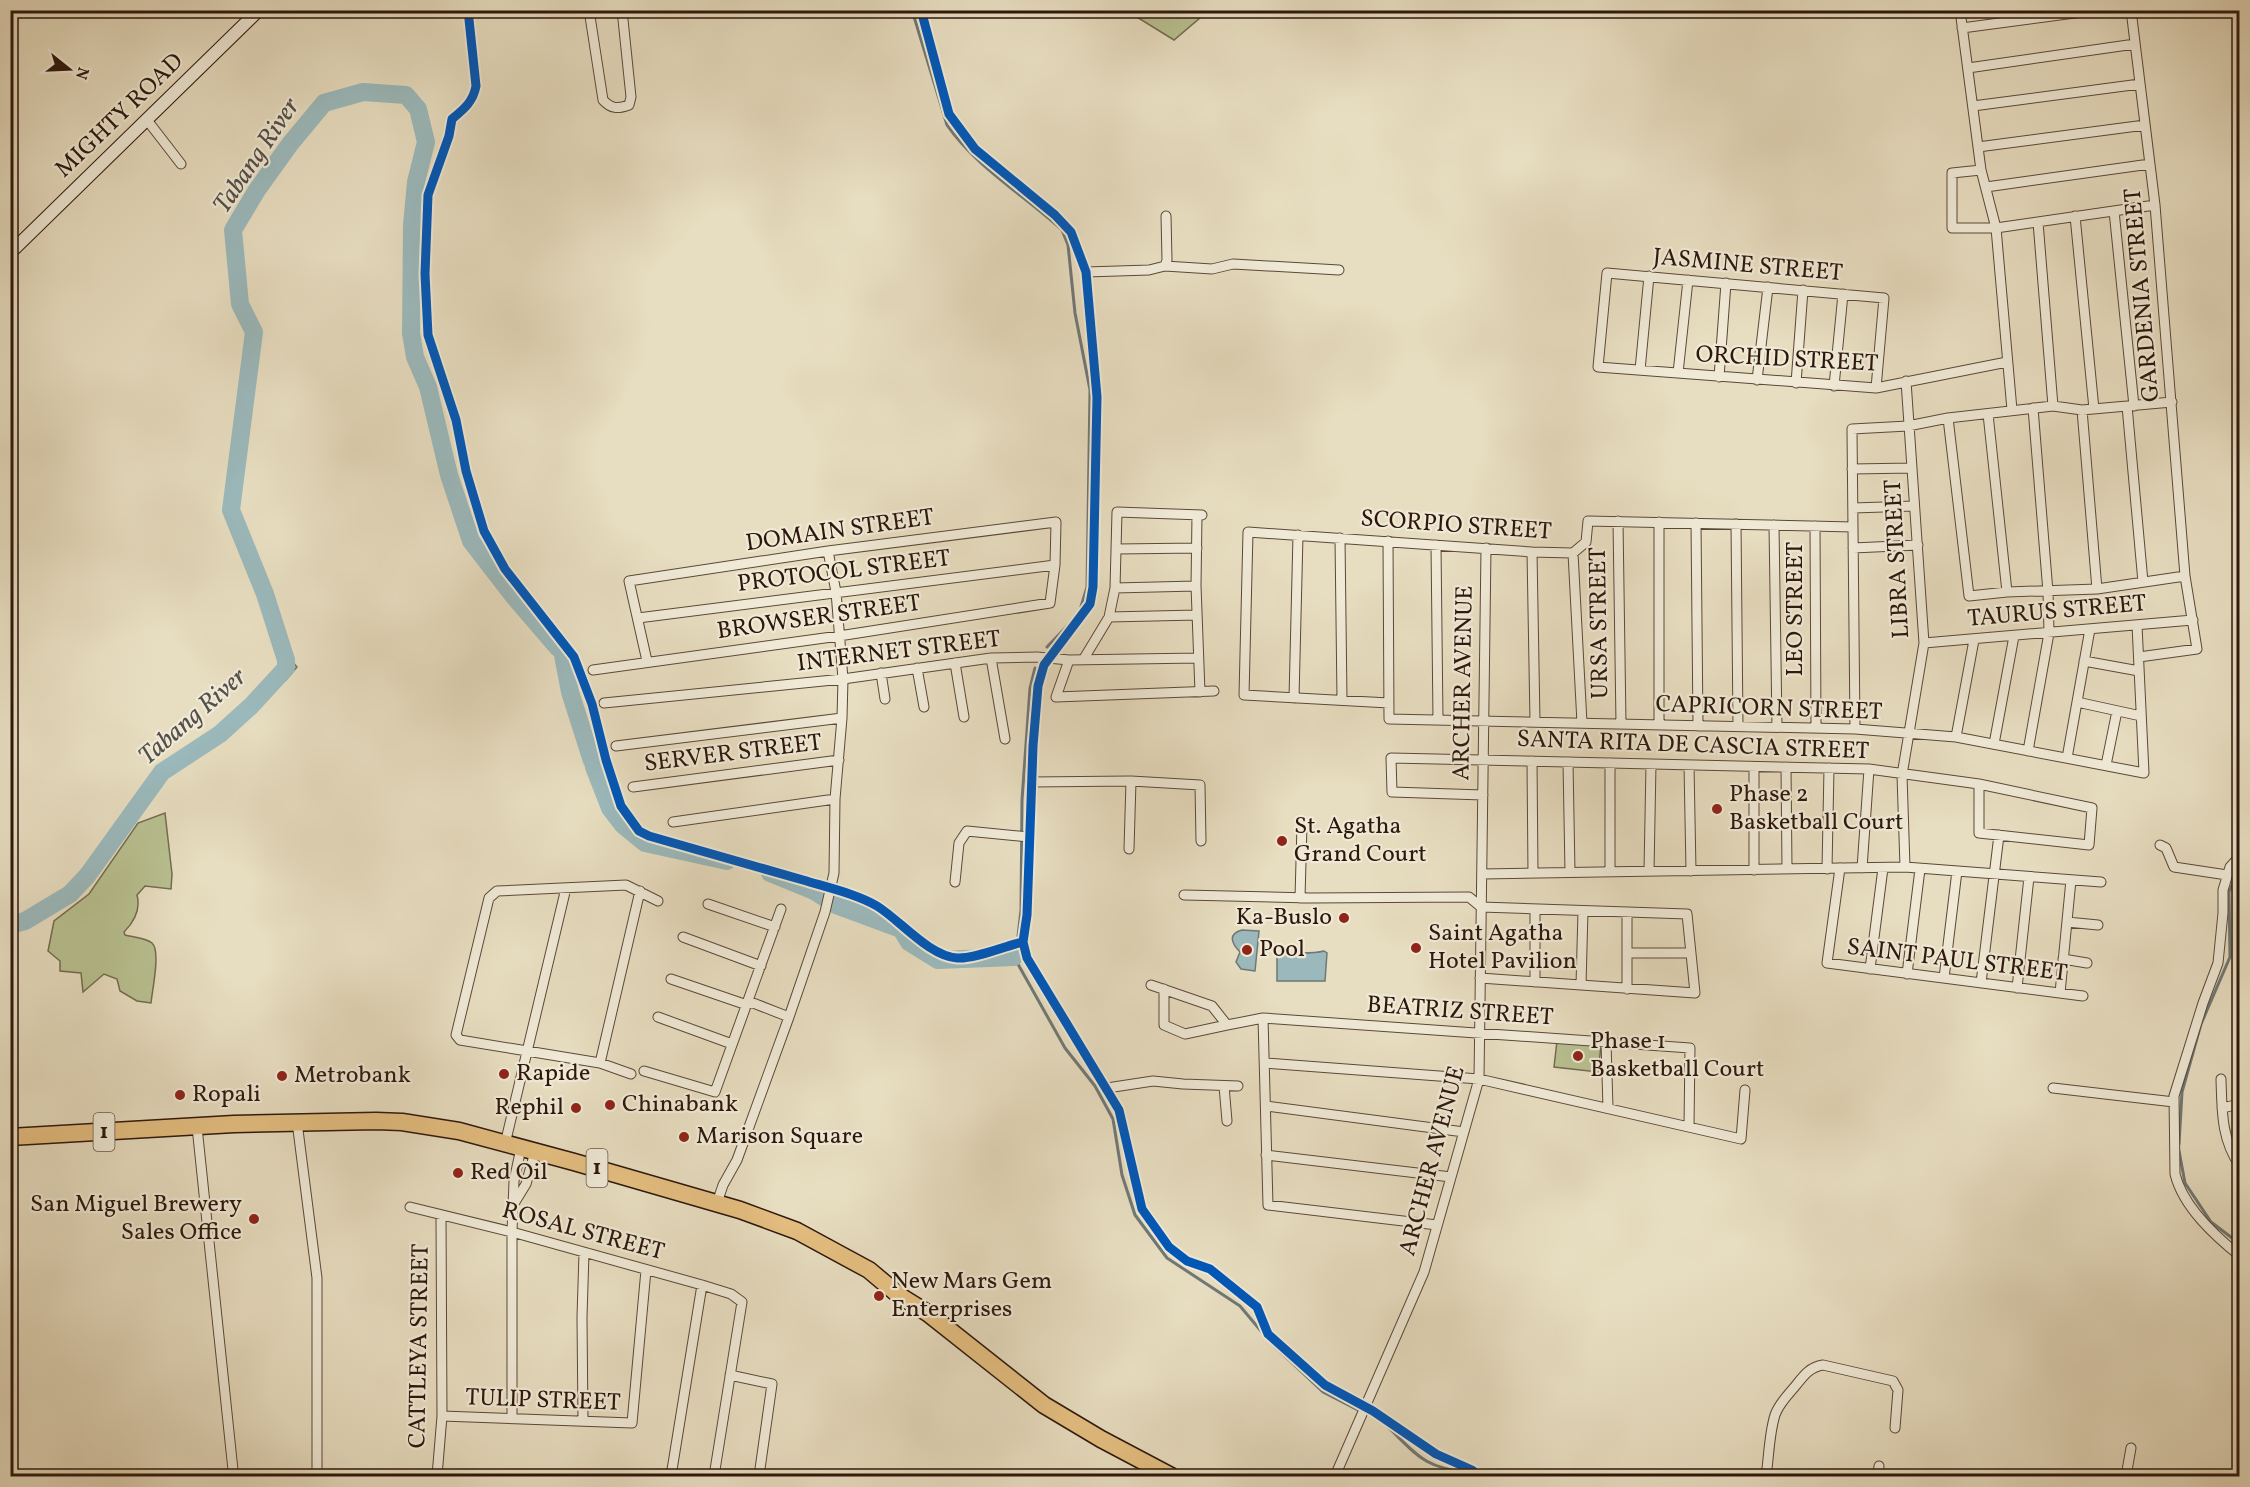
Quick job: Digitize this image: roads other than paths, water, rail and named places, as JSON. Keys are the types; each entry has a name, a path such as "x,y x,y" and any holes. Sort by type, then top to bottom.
{"highway":[{"name":"1","path":"10,1137 297,1122 376,1120 402,1122 443,1128 521,1148 717,1203 797,1231 869,1270 900,1296 929,1314 1044,1405 1101,1439 1171,1476"}],"street":[{"name":"MIGHTY ROAD","path":"10,252 259,10"},
{"path":"468,10 476,86 474,97 464,110 452,119 449,136 428,195 425,274 428,335 456,420 466,471 484,531 505,570 574,657 592,704 606,760 621,806 639,831 649,836 875,905 942,955 958,958 974,956 1023,942"},
{"path":"589,10 603,100 608,106 618,109 629,105 631,97 622,10"},
{"path":"921,10 949,114 975,149 1055,215 1071,232 1086,272 1097,397 1093,587 1090,604 1044,665 1037,693 1031,782 1024,837 1027,915 1023,942 1027,958 1119,1110 1142,1209 1169,1247 1187,1261 1210,1269 1257,1307 1268,1334 1325,1385 1365,1407 1436,1454 1480,1476"},
{"path":"1960,10 1981,170 1996,228 2012,410"},
{"path":"1962,28 2097,10"},
{"name":"GARDENIA STREET","path":"2130,10 2155,204 2185,576"},
{"path":"1968,68 2135,44"},
{"path":"1973,106 2140,84"},
{"path":"147,120 180,164"},
{"path":"1978,147 2145,125"},
{"path":"1986,187 2150,164"},
{"path":"1981,170 1952,173 1952,228 1996,228 2155,204"},
{"path":"2114,211 2143,582"},
{"path":"1165,266 1167,260 1166,216"},
{"path":"2075,216 2094,409"},
{"path":"2038,222 2053,406"},
{"path":"1086,272 1149,270 1165,266 1212,268 1233,264 1339,270"},
{"name":"JASMINE STREET","path":"1598,367 1607,273 1649,276 1884,298 1876,388"},
{"path":"1640,370 1649,276"},
{"path":"1678,374 1688,280"},
{"path":"1719,377 1726,284"},
{"path":"1757,380 1767,287"},
{"path":"1796,382 1803,290"},
{"path":"1834,386 1844,294"},
{"name":"ORCHID STREET","path":"1598,367 1876,388 2007,363"},
{"name":"LIBRA STREET","path":"1905,867 1902,775 1924,643 1906,381"},
{"path":"1855,729 1852,429 1908,426 1948,418 2053,406 2082,410 2172,402"},
{"path":"2028,751 2049,633 2048,591 2033,408"},
{"path":"2082,410 2097,589"},
{"path":"1988,414 2007,592"},
{"path":"1948,418 1969,596 2007,592 2097,589 2185,576 2197,649 2139,657"},
{"path":"1852,469 1912,468"},
{"path":"1853,508 1914,506"},
{"path":"1083,660 1109,617 1115,588 1118,512 1199,515 1196,586 1200,692"},
{"name":"SCORPIO STREET","path":"1294,698 1244,695 1248,532 1573,553 1586,542 1588,520 1853,527"},
{"name":"URSA STREET","path":"1618,521 1621,724"},
{"name":"DOMAIN STREET","path":"638,618 629,581 828,551 1056,522 1055,565"},
{"path":"1659,522 1659,725"},
{"path":"1696,523 1698,726"},
{"path":"1736,524 1738,726"},
{"path":"1774,525 1777,727"},
{"name":"LEO STREET","path":"1815,526 1816,728"},
{"path":"1298,535 1294,698 1389,703 1388,541"},
{"path":"1340,538 1342,700"},
{"path":"1436,545 1438,720"},
{"path":"1853,548 1918,545"},
{"path":"1117,549 1197,548"},
{"name":"ARCHER AVENUE","path":"1335,1476 1424,1272 1479,1079 1486,548"},
{"path":"717,1203 723,1185 737,1160 789,1017 831,891 834,873 843,679 836,592 828,551"},
{"path":"1532,552 1535,722"},
{"path":"1573,553 1582,723"},
{"name":"PROTOCOL STREET","path":"638,618 1055,565"},
{"name":"BROWSER STREET","path":"593,670 839,636 1050,603 1055,565"},
{"path":"1115,588 1196,586"},
{"path":"1109,617 1197,615"},
{"path":"638,618 647,661"},
{"name":"TAURUS STREET","path":"1924,643 2193,620"},
{"path":"2077,702 2141,716 2137,625"},
{"path":"2067,758 2090,629"},
{"path":"1994,744 2014,636"},
{"path":"1956,737 1974,640"},
{"path":"991,658 1005,739"},
{"name":"INTERNET STREET","path":"604,703 843,679 991,658 1083,660 1198,658"},
{"path":"1069,660 1056,697 1214,691"},
{"path":"2084,661 2139,671"},
{"path":"955,663 964,717"},
{"path":"917,668 924,707"},
{"path":"881,673 885,699"},
{"name":"CAPRICORN STREET","path":"1389,703 1389,719 1855,729 1956,737 2144,772 2141,716"},
{"path":"2106,765 2117,711"},
{"path":"616,746 842,718"},
{"name":"SANTA RITA DE CASCIA STREET","path":"1482,795 1392,792 1391,758 1869,769 1980,784 2092,808 2089,845 1999,835"},
{"name":"SERVER STREET","path":"633,787 839,760"},
{"path":"1532,761 1533,873"},
{"path":"1568,762 1570,872"},
{"path":"1610,763 1610,872"},
{"path":"1649,871 1651,764"},
{"path":"1689,765 1691,871"},
{"path":"1754,766 1754,870"},
{"path":"1786,767 1787,869"},
{"path":"1827,868 1829,768"},
{"path":"1862,868 1869,769"},
{"path":"1031,782 1131,781 1200,785 1201,841"},
{"path":"1129,849 1131,781"},
{"path":"1980,784 1979,833 1999,835 1982,983"},
{"path":"673,822 836,799"},
{"path":"1300,898 1302,824"},
{"path":"955,882 958,843 967,831 1024,837"},
{"path":"2160,845 2166,848 2171,866 2227,875"},
{"path":"2240,856 2230,867 2227,875 2223,890 2218,963 2174,1096 2177,1185 2210,1232 2240,1257"},
{"path":"1482,874 1905,867 2101,882"},
{"name":"SAINT PAUL STREET","path":"1840,868 1827,963 2083,996"},
{"path":"1870,969 1883,868"},
{"path":"1907,974 1920,868"},
{"path":"1944,978 1957,871"},
{"path":"2017,988 2030,877"},
{"path":"2060,993 2071,880"},
{"path":"631,1074 600,1064 460,1040 456,1035 489,898 497,891 626,885 658,901"},
{"path":"512,1418 513,1204 514,1181 521,1148 527,1052 566,888"},
{"path":"600,1064 640,891"},
{"path":"1184,896 1469,897 1481,907 1687,914 1695,993 1480,978"},
{"path":"708,904 775,927"},
{"path":"644,1071 715,1092 782,909"},
{"path":"1535,909 1535,982"},
{"path":"1581,985 1583,911"},
{"path":"1627,912 1628,989"},
{"path":"2067,922 2098,926"},
{"path":"683,937 761,966"},
{"path":"1627,953 1691,953"},
{"path":"2063,959 2087,963"},
{"path":"670,978 789,1017"},
{"path":"1150,985 1212,1006 1227,1025"},
{"name":"BEATRIZ STREET","path":"1164,989 1164,1025 1185,1034 1263,1018 1690,1047 1689,1127"},
{"path":"658,1017 732,1044"},
{"path":"1263,1018 1268,1205 1437,1225"},
{"path":"1606,1042 1608,1108"},
{"path":"1265,1063 1479,1079 1741,1139 1745,1090"},
{"path":"2221,1079 2223,1128 2233,1157 2240,1166"},
{"path":"1107,1088 1153,1081 1238,1086"},
{"path":"1224,1086 1227,1121"},
{"path":"2053,1088 2174,1102"},
{"path":"2222,1108 2240,1104"},
{"path":"1266,1106 1464,1132"},
{"path":"297,1122 317,1278 317,1476"},
{"path":"197,1127 233,1470 231,1476"},
{"path":"513,1204 526,1184 521,1148"},
{"path":"1266,1155 1451,1177"},
{"name":"ROSAL STREET","path":"410,1207 512,1232 731,1294 742,1302 730,1376"},
{"name":"CATTLEYA STREET","path":"437,1476 442,1416 441,1216"},
{"path":"583,1421 584,1253"},
{"name":"TULIP STREET","path":"442,1416 632,1423 646,1270"},
{"path":"671,1476 702,1285"},
{"path":"1766,1476 1775,1415 1782,1402 1806,1372 1817,1366 1822,1365 1893,1381 1898,1390 1895,1428"},
{"path":"714,1476 730,1376 772,1384 759,1476"},
{"path":"2126,1476 2131,1448"},
{"path":"1878,1476 1879,1466"}],"water":[{"path":"277,623 297,667 286,680 280,682 276,687 273,686 286,671 287,662 284,660 276,636"},
{"name":"Pool","path":"1242,930 1259,931 1255,971 1241,969 1236,962 1240,952 1232,939 1234,934"},
{"path":"1324,951 1327,953 1325,981 1277,981 1277,955"}],"waterway":[{"path":"912,10 947,125 958,140 986,167 1062,230 1068,245 1075,313 1090,390 1087,587 1080,610"},
{"name":"Tabang River","path":"10,925 25,921 70,894 87,876 162,772 220,734 251,706 286,668 286,660 265,594 231,510 254,332 240,304 233,230 257,190 290,144 324,103 363,92 406,95 418,109 426,142 416,182 412,225 411,333 415,357 428,387 449,475 471,541 515,598 558,648"},
{"path":"1047,647 1071,622"},
{"name":"Tabang River","path":"563,655 570,692 592,761"},
{"path":"1018,936 1021,910 1022,800 1030,688 1035,668"},
{"name":"Tabang River","path":"594,767 610,808 623,825 645,843 727,861"},
{"path":"2179,1144 2182,1092 2201,1024 2230,957 2229,892 2240,867"},
{"name":"Tabang River","path":"770,873 814,891 836,905 901,929 909,942 938,960 1014,957"},
{"path":"1016,949 1014,957 1065,1048 1095,1086 1113,1119 1122,1175 1135,1215 1167,1258 1240,1306 1266,1337"},
{"path":"2179,1151 2185,1183 2211,1222 2240,1244"},
{"path":"1272,1344 1323,1392 1358,1410"},
{"path":"1387,1426 1422,1458 1441,1467 1469,1473 1472,1476"}],"place":[{"name":"Phase 2 Basketball Court","path":"1717,809"},
{"name":"St. Agatha Grand Court","path":"1282,841"},
{"name":"Ka-Buslo","path":"1344,918"},
{"name":"Saint Agatha Hotel Pavilion","path":"1416,948"},
{"name":"Pool","path":"1247,950"},
{"name":"Phase 1 Basketball Court","path":"1578,1056"},
{"name":"Rapide","path":"504,1074"},
{"name":"Metrobank","path":"282,1076"},
{"name":"Ropali","path":"180,1095"},
{"name":"Chinabank","path":"610,1105"},
{"name":"Rephil","path":"576,1108"},
{"name":"Marison Square","path":"684,1137"},
{"name":"Red Oil","path":"458,1173"},
{"name":"San Miguel Brewery Sales Office","path":"254,1219"},
{"name":"New Mars Gem Enterprises","path":"879,1296"}]}
